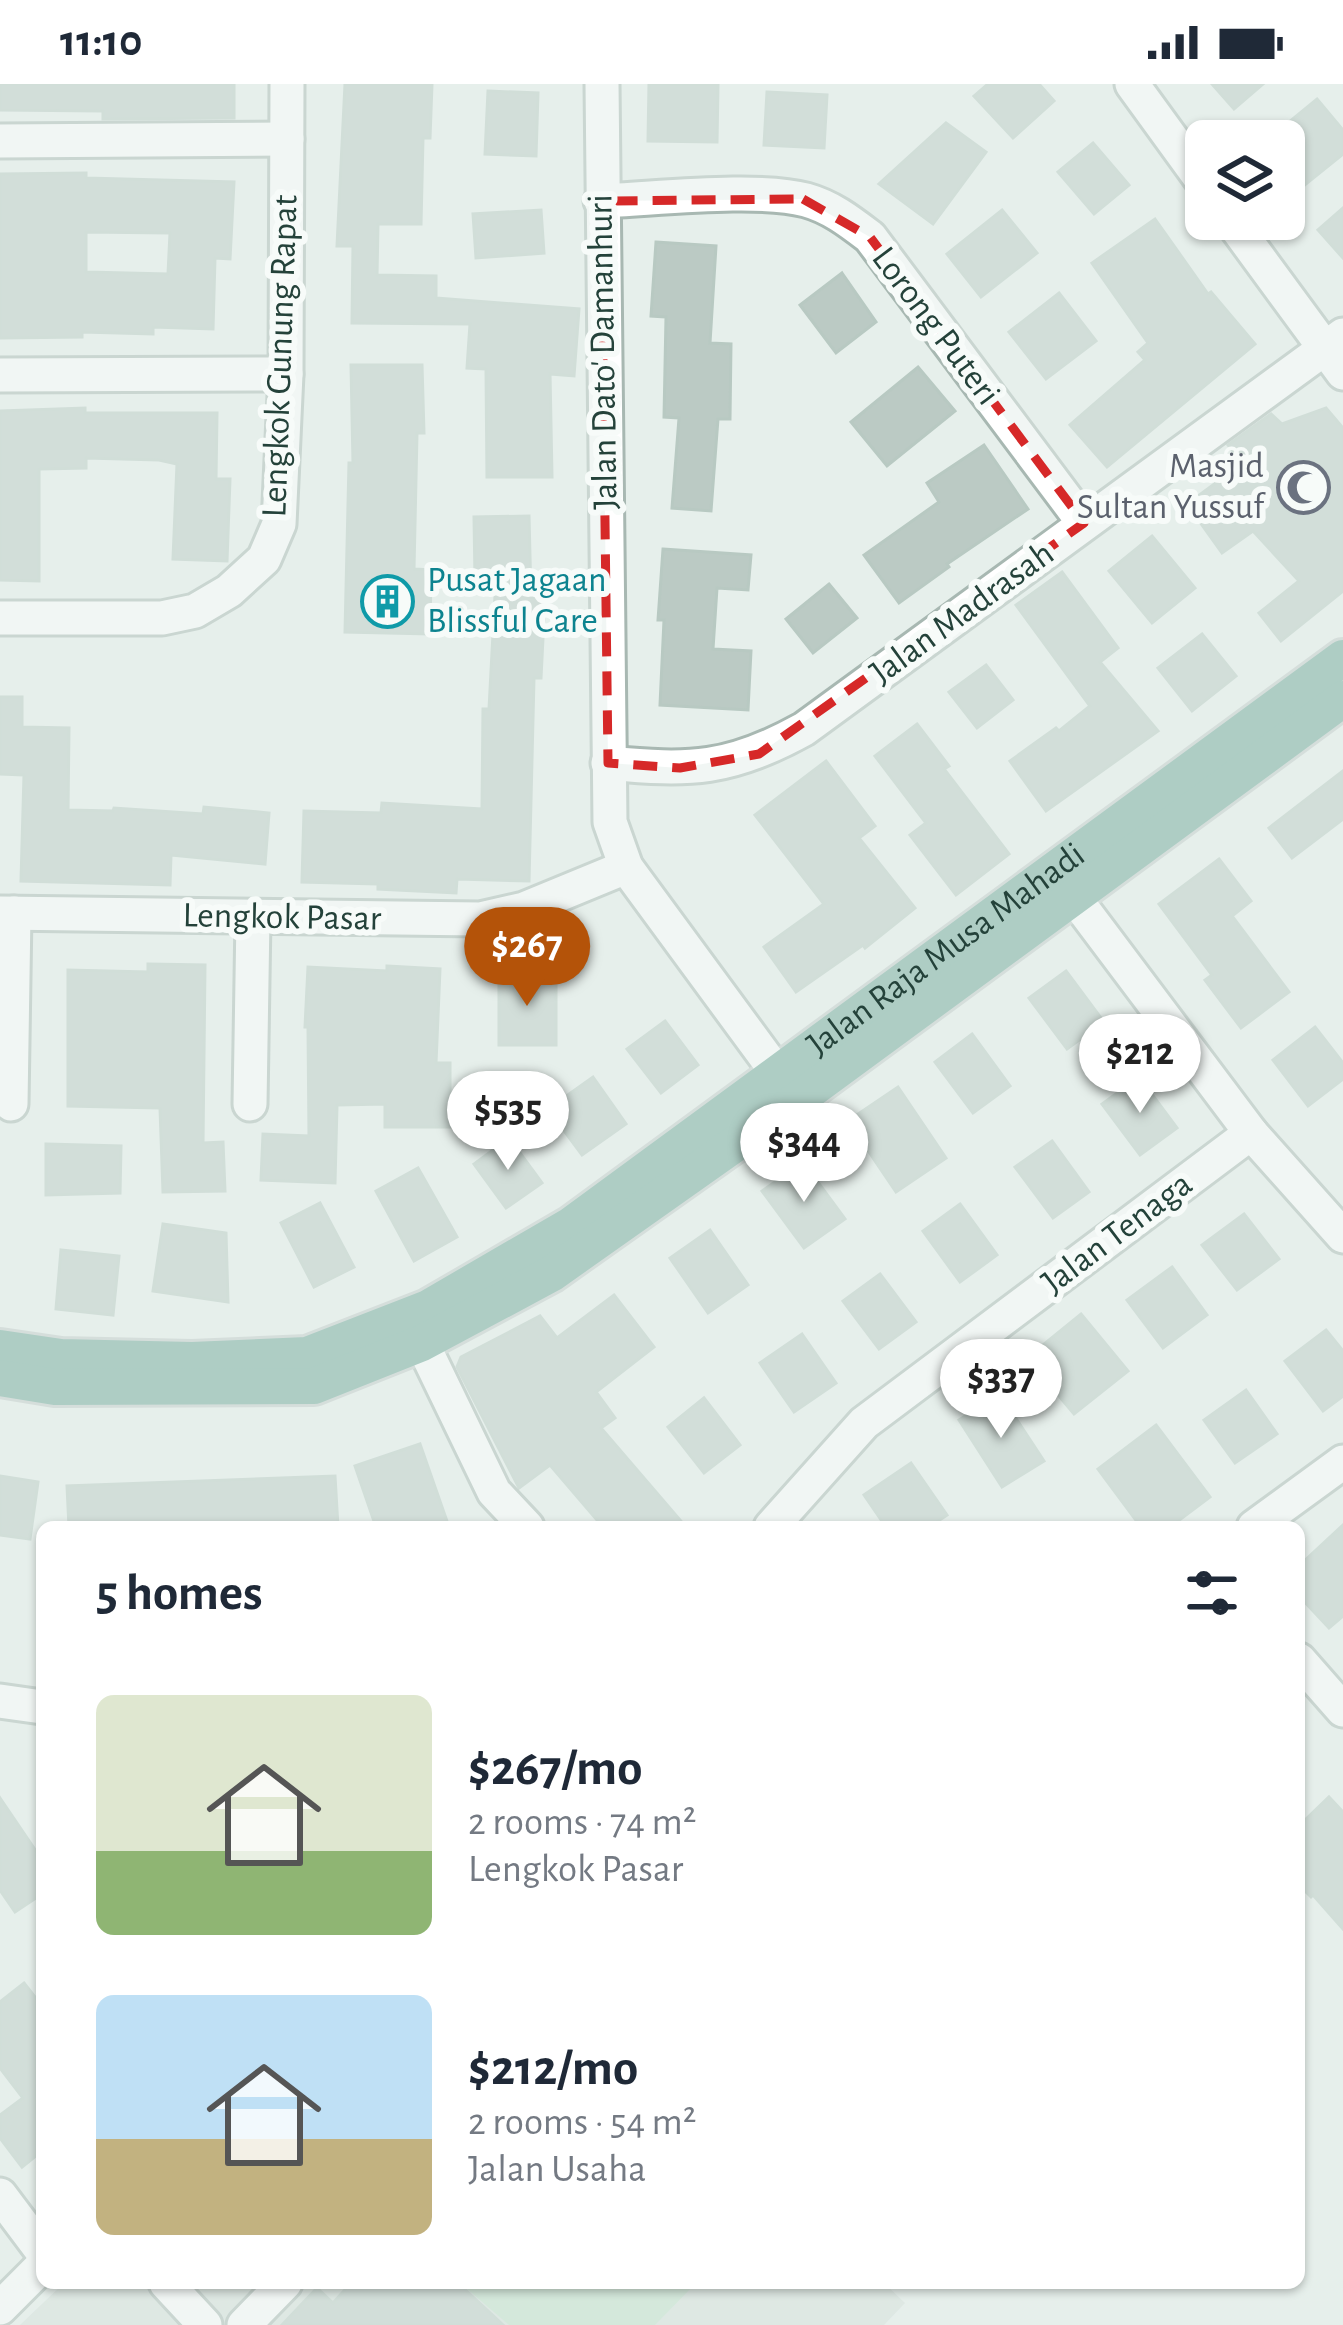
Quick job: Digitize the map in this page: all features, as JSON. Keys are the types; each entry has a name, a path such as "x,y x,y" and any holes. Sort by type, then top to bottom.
{"main road":[{"name":"Jalan Raja Musa Mahadi","path":"0,1378 55,1387 314,1386 422,1343 551,1274 786,1086 1338,687"},
{"name":"Jalan Raja Musa Mahadi","path":"0,1348 83,1358 307,1355 428,1308 571,1225 786,1086"}],"street":[{"name":"Lengkok Gunung Rapat","path":"0,617 162,618 195,611 229,591 264,559 279,524 286,374 287,84"},
{"name":"Jalan Dato' Damanhuri","path":"602,84 610,821 626,867 786,1086"},
{"path":"1132,84 1185,157"},
{"path":"0,141 287,139"},
{"name":"Lorong Puteri","path":"601,201 762,196 803,199 839,213 870,237 1084,523"},
{"path":"1247,240 1336,352"},
{"name":"Jalan Madrasah","path":"608,763 680,768 718,765 759,754 804,729 1084,523 1336,352"},
{"path":"0,375 286,374"},
{"name":"Lengkok Pasar","path":"7,913 480,919 524,909 626,867"},
{"path":"1064,883 1251,1132 1343,1236"},
{"path":"7,913 11,1104"},
{"path":"250,1104 253,917"},
{"name":"Jalan Tenaga","path":"776,1521 864,1423 1251,1132"},
{"path":"422,1343 494,1492 521,1521"},
{"path":"1262,1521 1343,1462"},
{"path":"1305,1667 1343,1710"},
{"path":"0,1701 36,1706"},
{"path":"0,2195 36,2243"},
{"path":"0,2308 36,2272"},
{"path":"172,2289 206,2325"},
{"path":"244,2325 279,2289"}],"highlighted area":[{"path":"803,199 870,237 1084,523 759,754 680,768 608,763 601,201"}],"shaded area":[{"path":"58,2289 890,2289 905,2303 884,2325 20,2325"}],"green space":[{"path":"467,2289 690,2289 655,2325 509,2325"}],"building":[{"path":"0,84 234,84 234,118 103,119 103,111 0,110"},
{"path":"345,84 432,84 430,138 423,138 421,224 378,224 377,275 436,276 436,298 579,309 574,376 550,374 552,477 487,477 486,369 467,368 470,324 352,323 353,246 337,246"},
{"path":"649,84 718,85 717,142 648,141"},
{"path":"988,84 1039,84 1054,101 1013,138 974,96"},
{"path":"1212,84 1263,84 1234,109"},
{"path":"488,91 538,93 536,156 485,154"},
{"path":"767,92 827,95 824,148 764,145"},
{"path":"1317,99 1343,130 1343,154 1305,185 1305,120 1292,120"},
{"path":"946,123 986,152 933,224 879,184"},
{"path":"1093,143 1129,185 1094,214 1058,172"},
{"path":"86,173 86,178 234,182 230,259 215,258 213,329 153,327 153,334 82,332 82,337 0,338 0,174","holes":["86,232 170,233 168,274 86,272"]},
{"path":"1343,208 1343,258 1318,230"},
{"path":"541,210 544,253 476,258 473,214"},
{"path":"1002,210 1037,253 981,297 947,254"},
{"path":"1155,219 1208,294 1255,344 1107,467 1070,425 1145,360 1138,352 1148,343 1092,263"},
{"path":"656,242 716,246 710,343 731,344 730,419 718,419 711,511 672,508 679,418 664,417 666,317 651,316"},
{"path":"842,273 876,322 836,353 800,305"},
{"path":"1059,293 1096,341 1046,379 1009,332"},
{"path":"351,365 422,365 424,433 417,433 414,569 431,570 430,634 345,632 349,463 353,463"},
{"path":"918,367 955,411 887,466 851,422"},
{"path":"85,408 85,413 217,413 216,479 230,479 227,561 173,559 177,464 86,458 86,468 39,469 39,581 0,580 0,411"},
{"name":"Masjid Sultan Yussuf","path":"1326,408 1343,428 1343,591 1281,641 1259,613 1299,581 1253,531 1222,553 1187,504 1243,463 1228,445 1271,414 1282,424"},
{"path":"984,445 1028,509 899,603 864,555 939,502 927,483"},
{"path":"529,516 531,597 545,598 541,678 534,678 529,881 457,879 456,893 302,882 304,811 381,813 382,803 482,809 483,709 489,709 496,577 475,578 474,517"},
{"path":"1152,536 1195,588 1152,623 1109,571"},
{"path":"663,549 751,555 748,590 717,588 713,649 751,651 748,710 660,705 664,620 658,620"},
{"path":"1062,572 1118,648 1100,662 1158,731 1046,811 1010,761 1090,706 1016,605"},
{"path":"829,584 857,618 813,653 786,619"},
{"path":"1202,634 1236,676 1192,711 1158,668"},
{"path":"986,665 1013,700 977,728 949,692"},
{"path":"0,697 22,697 22,727 69,728 68,810 203,814 204,807 269,813 265,864 171,855 170,885 21,881 24,775 0,774"},
{"path":"917,724 949,766 944,769 1009,854 956,895 910,835 926,823 875,756"},
{"path":"826,761 875,826 859,838 915,908 865,948 863,945 796,992 764,947 824,904 755,815"},
{"path":"1343,771 1343,819 1292,858 1269,828"},
{"path":"1219,859 1251,901 1232,916 1289,992 1241,1028 1205,980 1212,975 1159,904"},
{"path":"148,964 205,965 203,1143 223,1142 225,1191 163,1192 160,1108 68,1106 68,970 148,972"},
{"path":"387,966 440,969 436,1063 450,1063 450,1127 385,1127 385,1104 337,1105 335,1183 261,1180 263,1134 309,1136 308,967 387,971"},
{"path":"1066,971 1104,1022 1067,1049 1029,998"},
{"path":"499,972 556,973 556,1045 499,1045"},
{"path":"665,1021 698,1065 661,1093 627,1049"},
{"path":"1315,1027 1343,1063 1343,1079 1308,1106 1273,1060"},
{"path":"972,1034 1010,1086 973,1113 935,1062"},
{"path":"593,1077 626,1124 582,1155 548,1109"},
{"path":"1139,1077 1177,1128 1140,1155 1102,1104"},
{"path":"898,1087 946,1158 896,1192 848,1121"},
{"path":"509,1138 542,1183 506,1208 474,1164"},
{"path":"1052,1141 1089,1192 1053,1218 1015,1167"},
{"path":"46,1144 121,1146 120,1193 46,1195"},
{"path":"803,1162 845,1219 804,1248 762,1191"},
{"path":"418,1168 457,1237 414,1261 376,1191"},
{"path":"320,1203 354,1267 314,1287 281,1223"},
{"path":"960,1204 997,1255 960,1282 923,1231"},
{"path":"1244,1214 1279,1259 1237,1290 1202,1245"},
{"path":"163,1224 226,1233 228,1302 153,1291"},
{"path":"710,1230 748,1285 708,1313 670,1258"},
{"path":"61,1250 119,1256 113,1315 56,1309"},
{"path":"1172,1267 1207,1315 1163,1348 1127,1300"},
{"path":"880,1274 916,1322 879,1349 843,1301"},
{"path":"614,1295 654,1347 596,1392 615,1418 601,1428 681,1521 598,1521 550,1465 519,1488 457,1367 461,1357 540,1316 557,1338"},
{"path":"1081,1314 1128,1371 1074,1414 1027,1358"},
{"path":"1326,1330 1343,1351 1343,1396 1323,1411 1285,1361"},
{"path":"802,1334 836,1383 794,1412 760,1363"},
{"path":"1246,1390 1277,1434 1235,1463 1204,1420"},
{"path":"1000,1394 1044,1461 1002,1487 959,1420"},
{"path":"704,1398 740,1445 704,1473 668,1427"},
{"path":"1156,1425 1210,1497 1178,1521 1137,1521 1098,1469"},
{"path":"420,1444 447,1521 374,1521 355,1466"},
{"path":"911,1463 947,1515 938,1521 882,1521 864,1495"},
{"path":"0,1476 38,1482 30,1539 0,1535"},
{"path":"335,1476 338,1521 69,1521 67,1486"},
{"path":"1343,1525 1343,1616 1329,1628 1305,1602 1305,1560"},
{"path":"1329,1797 1343,1812 1343,1929 1305,1891 1305,1820"},
{"path":"0,1798 36,1851 36,1898 15,1912 0,1890"},
{"path":"24,1983 36,1998 36,2156 22,2167 0,2138 0,2115 23,2098 0,2068 0,2002"},
{"path":"316,2289 333,2303 346,2289 464,2289 503,2325 282,2325"}],"place":[{"name":"Masjid Sultan Yussuf","path":"1303,487"},
{"name":"Pusat Jagaan Blissful Care","path":"388,601"}]}
